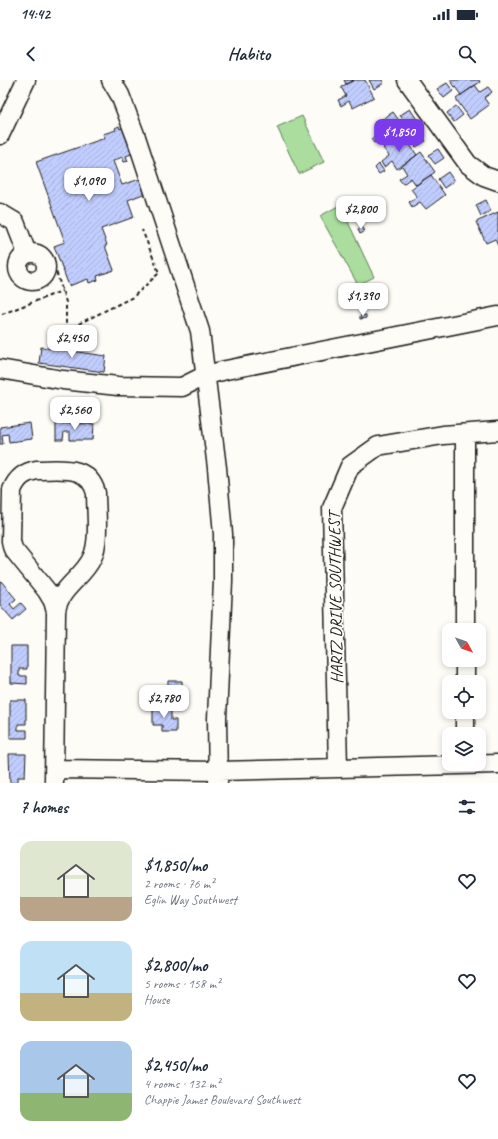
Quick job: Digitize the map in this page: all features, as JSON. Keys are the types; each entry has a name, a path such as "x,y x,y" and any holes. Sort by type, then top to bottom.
{"street":[{"path":"0,136 26,80"},
{"path":"111,80 120,95 136,137 200,331 217,468 223,534 222,596 218,668 218,777"},
{"path":"407,80 468,164 484,176 498,181"},
{"path":"0,213 15,222 27,253"},
{"path":"32,252 40,255 43,259 52,260 40,279 32,282 23,279 17,269 22,257 27,253 32,252"},
{"path":"0,369 63,380 118,386 182,387 206,375 234,368 498,316"},
{"name":"HARTZ DRIVE SOUTHWEST","path":"338,768 332,508 350,466 378,446 443,436 498,431"},
{"path":"465,434 465,623"},
{"path":"56,612 50,596 15,553 11,541 12,490 24,474 36,470 76,471 87,477 96,493 96,542 94,553 87,567 60,597 56,607 56,612 54,776 218,777 338,768 442,765"},
{"path":"486,764 498,764"}],"path":[{"path":"66,330 133,297 159,273 142,230"},
{"path":"52,260 66,302 65,348 57,346"},
{"path":"2,314 62,291"}],"green space":[{"path":"302,116 324,162 299,174 277,127"},
{"path":"340,205 374,277 358,285 320,216"}],"building":[{"path":"344,80 354,80 346,84"},
{"path":"354,80 365,80 374,97 353,108 349,101 341,106 338,100 346,96 341,87"},
{"path":"369,80 382,80 384,83 374,89"},
{"path":"450,80 479,80 480,82 461,95"},
{"path":"447,83 453,91 444,98 437,89"},
{"path":"475,85 480,92 488,87 492,92 484,98 489,105 470,119 456,99"},
{"path":"456,106 463,115 454,122 447,113"},
{"path":"410,109 416,118 406,124 400,115"},
{"path":"393,112 407,132 388,145 383,138 374,143 371,139 379,133 374,125"},
{"path":"119,126 120,129 124,127 134,153 126,156 128,161 124,162 122,157 113,161 122,185 143,178 148,192 128,200 134,217 101,229 107,245 105,246 114,270 97,276 98,280 89,283 88,279 69,286 54,246 65,242 36,162 105,138 103,134 116,130 115,128"},
{"path":"419,132 426,141 416,147 410,138"},
{"path":"403,135 417,155 397,169 392,161 384,167 381,162 389,156 383,148"},
{"path":"438,149 444,158 435,164 428,155"},
{"path":"421,152 435,172 416,185 411,178 403,184 399,179 407,174 402,166"},
{"path":"379,164 384,171 379,174 375,168"},
{"path":"448,172 454,181 444,188 438,179"},
{"path":"431,175 445,195 426,209 420,202 412,207 409,202 417,197 411,189"},
{"path":"486,200 491,211 481,216 476,205"},
{"path":"498,212 498,246 495,239 486,243 476,222"},
{"path":"362,227 364,232 360,234 358,229"},
{"path":"366,315 366,318 360,319 360,316"},
{"path":"53,339 61,341 61,345 52,343"},
{"path":"54,345 57,346 57,349 106,356 104,372 39,363 41,347 53,349"},
{"path":"30,423 32,439 9,442 8,434 2,435 3,444 0,444 0,427"},
{"path":"56,423 94,424 93,440 70,440 70,432 64,432 63,440 56,440"},
{"path":"1,581 16,599 10,604 14,609 21,603 26,609 13,620 0,605"},
{"path":"11,646 27,646 27,669 19,669 19,676 27,676 27,684 11,683"},
{"path":"168,681 182,681 182,694 176,694 176,707 158,707 159,688 168,688"},
{"path":"10,700 26,700 26,724 18,724 18,730 27,730 27,738 10,738"},
{"path":"153,706 171,707 171,720 176,720 176,732 162,732 162,725 153,725"},
{"path":"9,754 26,754 25,777 18,777 18,783 10,783"}]}
